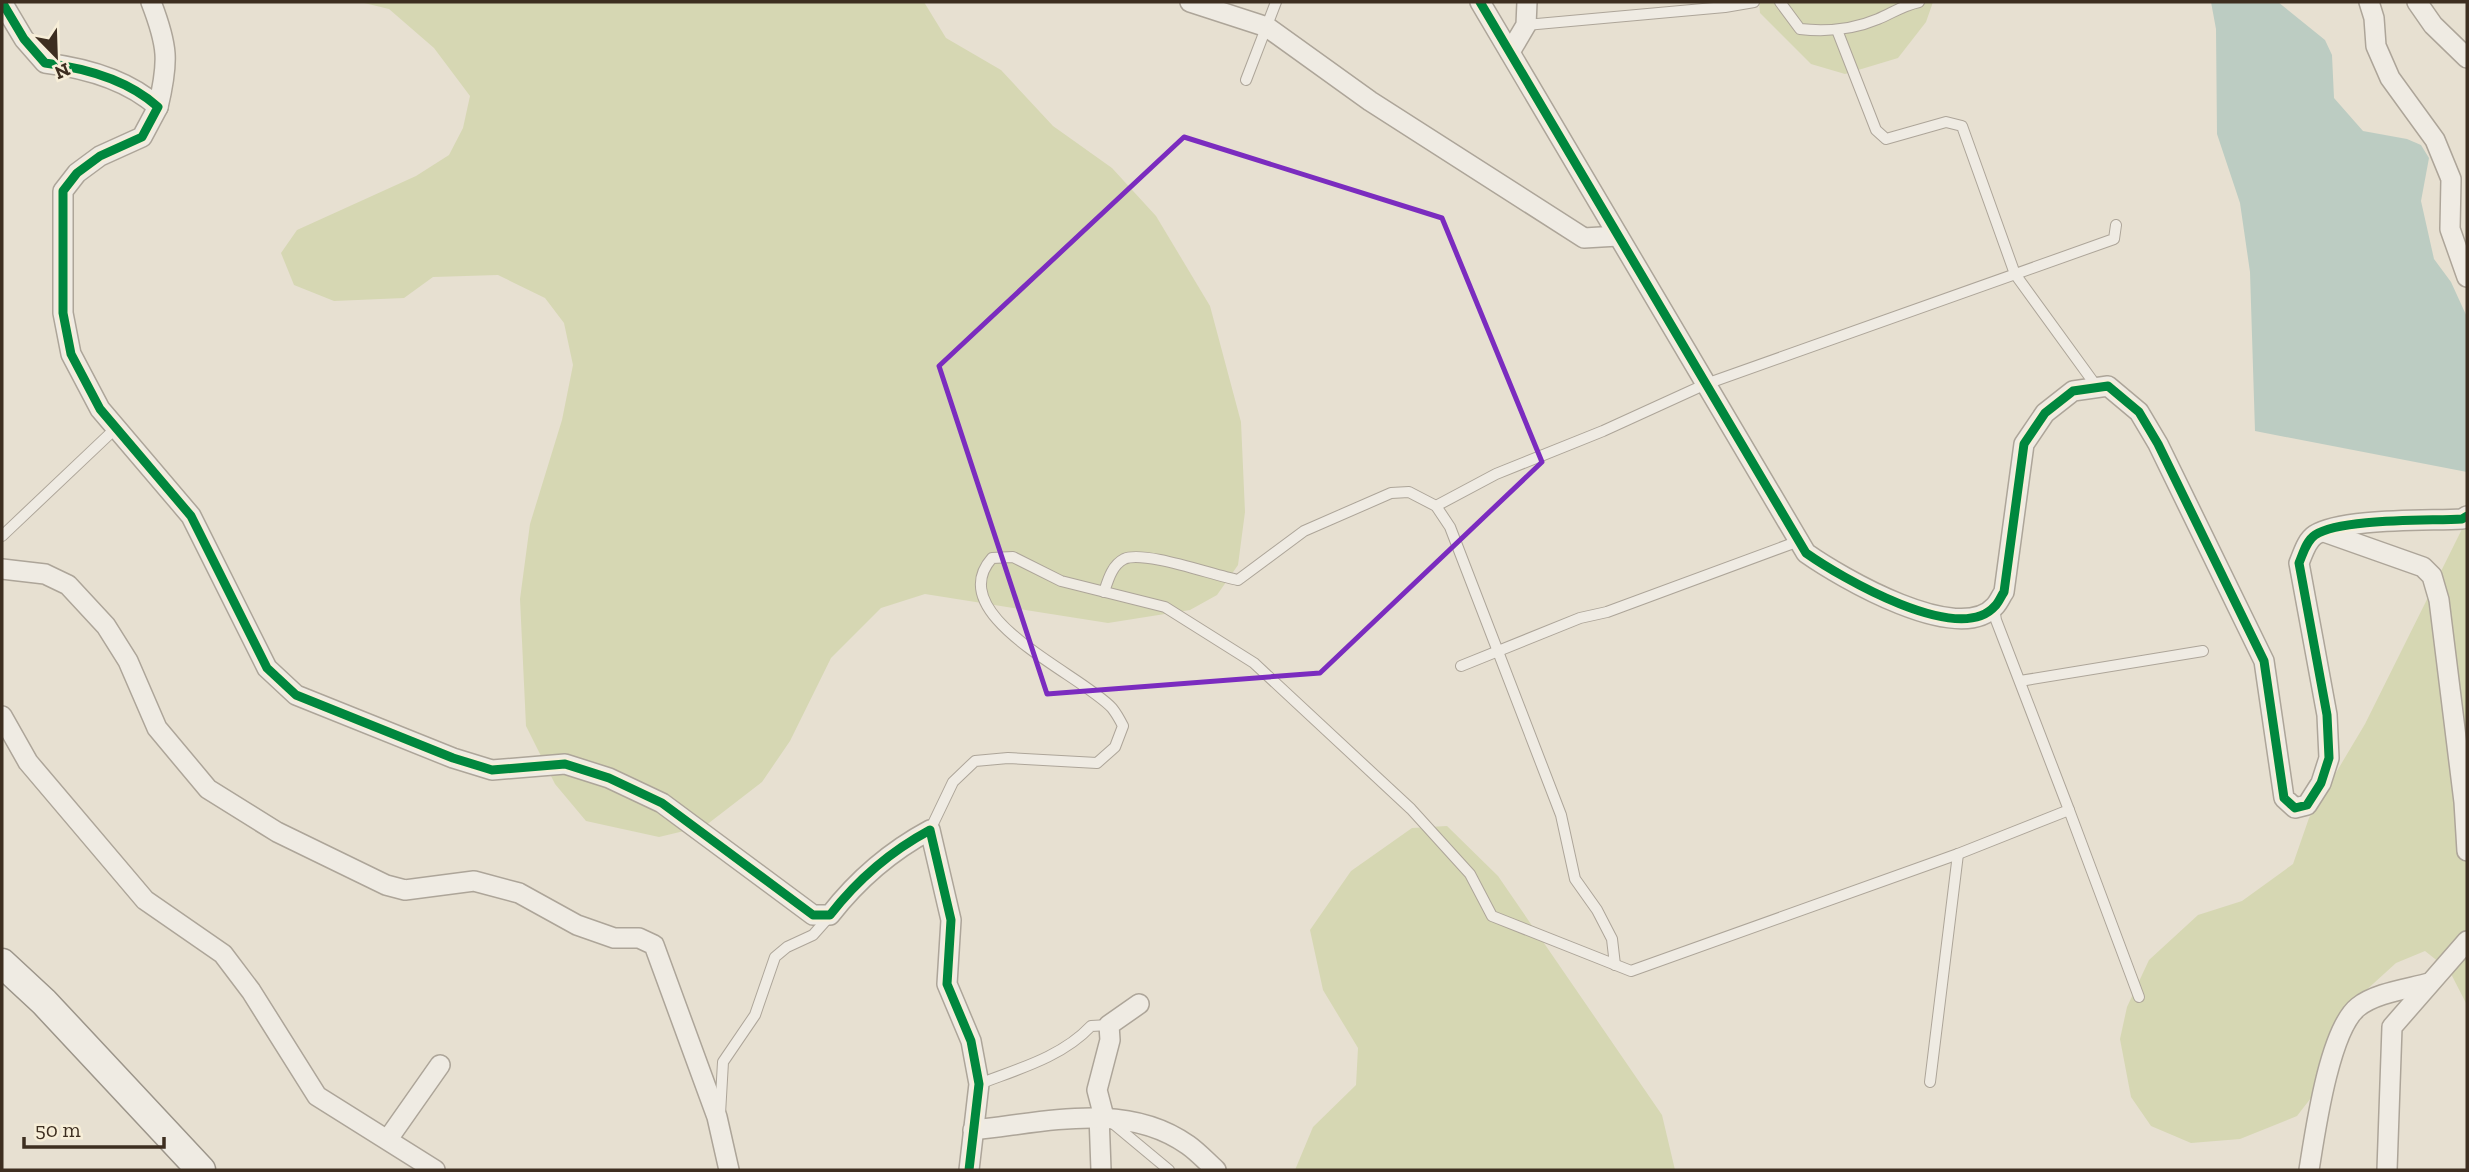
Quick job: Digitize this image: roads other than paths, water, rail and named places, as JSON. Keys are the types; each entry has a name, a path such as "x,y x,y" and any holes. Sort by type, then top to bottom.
{"main road":[{"path":"2,964 44,1002 201,1170"}],"street":[{"path":"2,2 8,7 24,39 45,63 81,68 141,92 158,107"},
{"path":"151,2 165,39 166,74 158,107 142,137 100,156 78,173 63,191 63,313 71,354 100,409 191,516 267,668 296,695 492,770 565,764 609,778 662,803 813,915 830,915 854,885 900,846 930,831 951,920 947,984 971,1041 979,1084 968,1170"},
{"path":"1190,2 1267,27 1370,101 1584,238 1618,236"},
{"path":"1480,2 1806,553 1840,577 1935,617 1972,618 1994,608 2004,592 2024,444 2045,413 2073,391 2108,386 2139,412 2158,444 2264,661 2284,798 2295,808 2307,805 2321,783 2329,758 2327,715 2299,563 2307,544 2315,535 2345,526 2462,519 2467,516"},
{"path":"1510,52 1527,25 1527,2"},
{"path":"2368,2 2374,18 2376,46 2390,78 2435,140 2451,179 2450,229 2467,277"},
{"path":"2417,2 2433,25 2467,58"},
{"path":"2324,532 2423,567 2432,576 2439,600 2464,802 2467,851"},
{"path":"2,569 45,574 68,585 107,626 128,661 157,728 171,748 208,789 277,832 386,885 405,890 474,881 519,893 577,925 614,937 639,938 654,945 717,1117 729,1170"},
{"path":"2,716 28,762 145,900 223,954 251,990 317,1096 435,1168"},
{"path":"2387,1170 2392,1027 2467,941"},
{"path":"2309,1170 2318,1111 2345,1021 2358,1007 2372,1000 2430,982"},
{"path":"1101,1170 1102,1116 1097,1090 1110,1040 1110,1025 1139,1004"},
{"path":"388,1139 440,1065"},
{"path":"973,1130 1102,1116 1160,1130 1188,1145 1216,1170"}],"lane":[{"path":"1246,80 1276,2"},
{"path":"1527,25 1754,2"},
{"path":"1780,2 1800,29 1837,30 1856,27 1907,4 1919,2"},
{"path":"1837,30 1877,130 1886,139 1947,122 1962,126 2015,274 2098,388"},
{"path":"1436,506 1496,474 1706,384 2114,239 2116,225"},
{"path":"2,536 116,428"},
{"path":"1104,592 1110,573 1122,560 1139,556 1238,580 1304,531 1391,493 1409,492 1436,506 1450,527 1560,815 1575,879 1597,910 1612,939 1615,965"},
{"path":"1461,666 1580,618 1606,612 1799,541"},
{"path":"930,831 953,782 975,761 1008,758 1097,764 1115,747 1124,726 1111,707 1046,661 991,614 978,587 981,570 992,558 1013,558 1062,581 1165,607 1254,663 1411,809 1470,874 1492,916 1631,971 1958,854 2069,810"},
{"path":"1994,608 2139,997"},
{"path":"2020,681 2203,651"},
{"path":"1930,1082 1958,854"},
{"path":"717,1117 722,1113 723,1062 748,1029 775,957 787,947 813,935 830,915"},
{"path":"979,1084 1034,1063 1076,1042 1091,1026 1110,1025"},
{"path":"1102,1116 1169,1170"}]}
